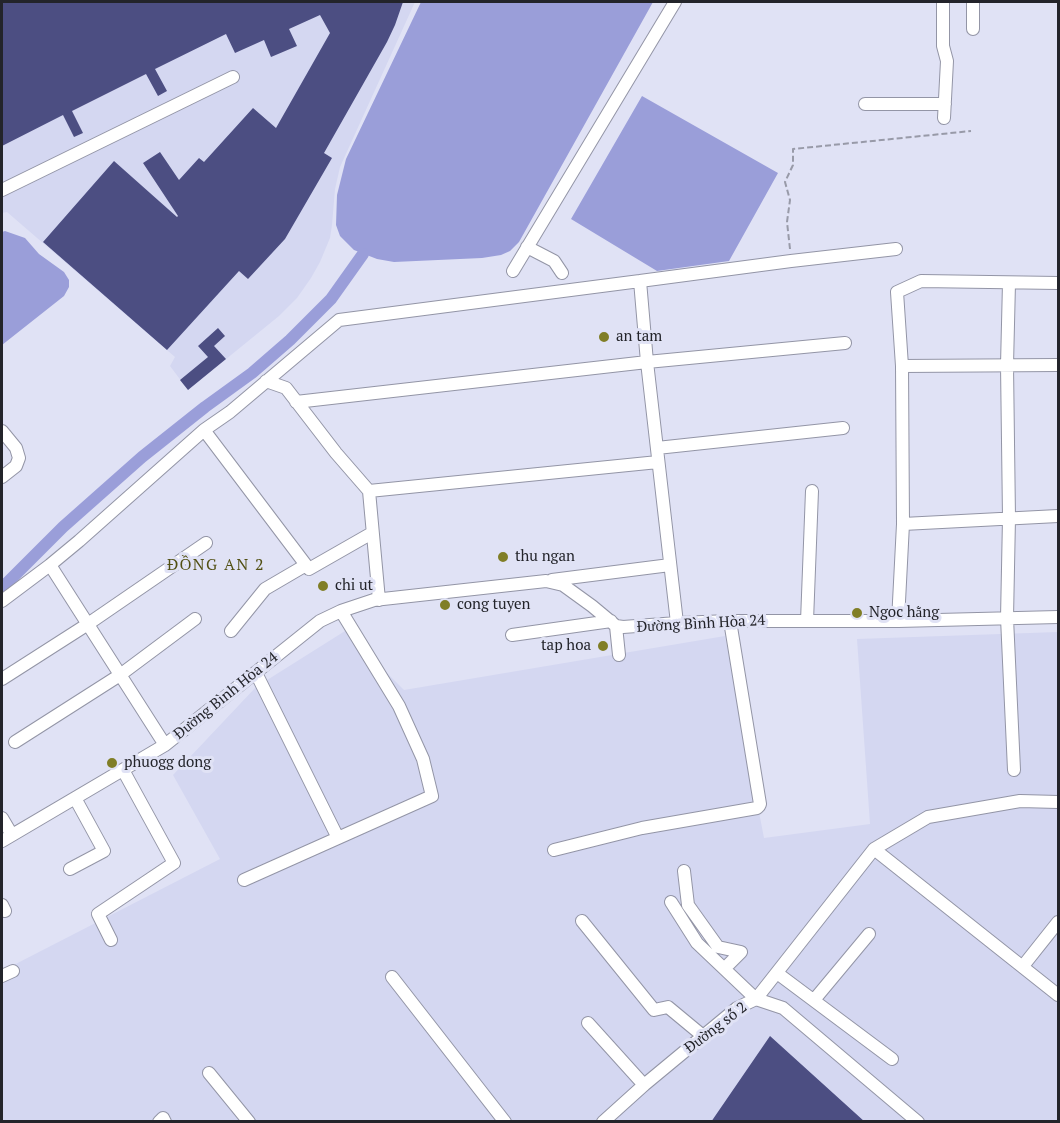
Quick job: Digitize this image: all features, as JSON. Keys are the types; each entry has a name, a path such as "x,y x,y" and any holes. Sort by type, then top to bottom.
{"street":[{"path":"513,271 675,2"},
{"path":"943,2 943,46 947,61 944,118"},
{"path":"973,2 973,29"},
{"path":"2,190 233,77"},
{"path":"865,104 945,104"},
{"path":"527,247 555,261 562,273"},
{"path":"2,601 79,541 204,430 230,412 339,320 896,249"},
{"path":"640,281 677,623"},
{"path":"898,621 903,524 902,366 897,292 921,281 1059,283"},
{"path":"1009,283 1007,618 1014,770"},
{"path":"296,402 647,362 844,343"},
{"path":"902,366 1059,364"},
{"path":"266,381 286,388 336,453 369,491 379,600"},
{"path":"657,448 843,428"},
{"path":"204,430 309,569 372,533"},
{"path":"2,431 16,448 19,458 16,466 2,477"},
{"path":"369,491 658,462"},
{"path":"807,621 812,491"},
{"path":"903,524 1059,516"},
{"path":"2,679 88,624 206,543"},
{"path":"50,565 165,745"},
{"path":"231,631 265,589 306,565"},
{"name":"Đường Bình Hòa 24","path":"7,838 165,745 320,621 341,611 379,600 670,566"},
{"path":"546,580 563,585 613,624 619,655"},
{"path":"244,880 432,796 423,759 399,706 341,611"},
{"name":"Đường Bình Hòa 24","path":"512,635 613,624 632,627 730,621 898,621 1059,617"},
{"path":"15,742 120,675 195,619"},
{"path":"554,850 642,828 759,806 730,621"},
{"path":"256,673 338,838"},
{"path":"111,940 98,914 174,862 123,770"},
{"path":"70,869 104,851 75,798"},
{"path":"671,902 697,943 756,999 874,849 928,817 1020,801 1059,802"},
{"path":"2,818 7,838"},
{"path":"874,849 1059,994"},
{"path":"684,871 688,905 718,947 741,952 725,968"},
{"path":"582,921 654,1010 668,1007 703,1036"},
{"path":"1023,966 1059,922"},
{"path":"813,1000 869,934"},
{"path":"777,973 892,1059"},
{"path":"392,977 504,1122"},
{"name":"Đường số 2","path":"603,1122 737,1008 756,999 783,1008 918,1122"},
{"path":"588,1023 644,1085"},
{"path":"209,1073 249,1122"},
{"path":"159,1122 163,1118 165,1122"}],"path":[{"path":"791,261 787,222 790,200 785,182 793,165 793,149 971,131"}],"shaded area":[{"path":"2,2 415,2 340,167 335,189 330,238 311,278 297,298 279,316 188,390 170,366 175,357 7,212 2,213"},
{"path":"345,631 404,690 725,636 764,838 870,824 857,639 1058,632 1058,1121 2,1122 2,971 220,859 173,775 256,687"}],"water":[{"path":"421,2 653,2 519,242 510,251 501,255 394,262 377,259 354,250 340,236 336,225 337,195 346,159"},
{"path":"642,96 778,173 729,261 657,271 571,219"},
{"path":"2,232 25,238 39,254 64,272 69,280 69,287 64,296 2,345"}],"building":[{"path":"2,2 403,2 387,42 324,153 332,158 285,239 248,279 239,271 167,350 43,242 114,161 177,217 143,163 160,152 179,180 199,158 204,162 253,108 276,128 330,33 320,15 289,29 297,46 271,57 264,40 235,53 226,34 155,69 167,91 158,96 146,74 72,111 83,133 74,137 63,115 2,146"},
{"path":"218,328 225,336 214,346 226,359 188,390 180,380 208,357 198,346"},
{"path":"770,1036 865,1122 711,1122"}],"waterway":[{"path":"2,588 63,527 142,457 252,373 290,340 331,299 363,254"}],"place":[{"name":"an tam","path":"604,337"},
{"name":"thu ngan","path":"503,557"},
{"name":"chi ut","path":"323,586"},
{"name":"cong tuyen","path":"445,605"},
{"name":"Ngoc hằng","path":"857,613"},
{"name":"tap hoa","path":"603,646"},
{"name":"phuogg dong","path":"112,763"}],"district":[{"name":"ĐỒNG AN 2","path":"216,565"}]}
